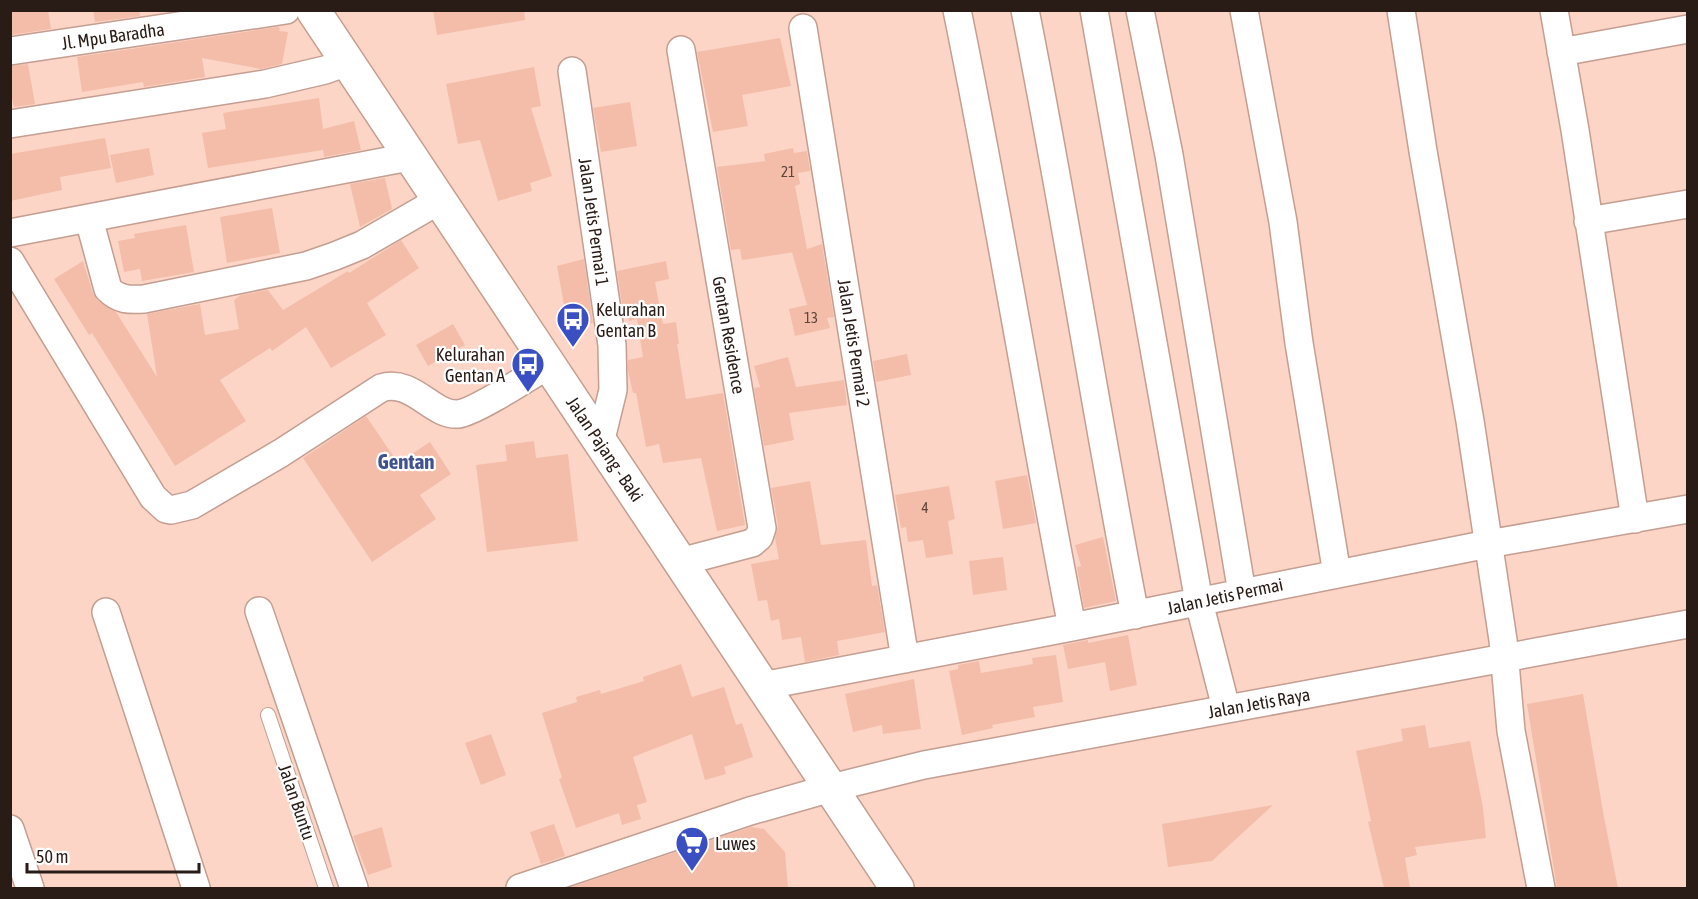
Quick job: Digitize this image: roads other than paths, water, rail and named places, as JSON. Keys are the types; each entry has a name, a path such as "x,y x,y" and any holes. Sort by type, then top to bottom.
{"main road":[{"name":"Jalan Pajang - Baki","path":"313,10 897,888"}],"street":[{"name":"Jl. Mpu Baradha","path":"10,51 286,10"},
{"path":"957,10 1072,627"},
{"path":"1025,10 1050,136 1106,463 1135,615"},
{"path":"1094,10 1199,602 1226,708"},
{"path":"1140,10 1169,155 1242,593"},
{"path":"1244,10 1283,222 1299,343 1337,574"},
{"path":"1401,10 1470,421 1503,640 1510,721 1518,772 1541,888"},
{"path":"1554,10 1635,519"},
{"name":"Jalan Jetis Permai 2","path":"803,28 905,659"},
{"path":"1561,52 1688,29"},
{"name":"Gentan Residence","path":"680,562 752,543 759,537 762,528 681,50"},
{"path":"10,124 265,84 325,70 350,67"},
{"name":"Jalan Jetis Permai 1","path":"572,71 612,345 613,390 600,443"},
{"path":"10,233 409,157"},
{"path":"89,219 108,289 116,296 128,300 144,299 306,266 362,244 438,201"},
{"path":"1588,220 1688,204"},
{"path":"10,261 153,497 165,509 171,510 192,505 271,459 381,388 396,386 406,389 448,413 458,414 474,409 548,365"},
{"name":"Jalan Jetis Permai","path":"762,686 1135,615 1488,544 1688,509"},
{"path":"259,611 354,888"},
{"path":"106,612 196,888"},
{"name":"Jalan Jetis Raya","path":"520,888 668,837 831,788 924,765 1688,624"},
{"path":"10,829 30,888"}],"lane":[{"name":"Jalan Buntu","path":"268,715 326,888"}],"place":[{"name":"Kelurahan Gentan B","path":"573,348"},
{"name":"Kelurahan Gentan A","path":"528,393"},
{"name":"Luwes","path":"692,872"}],"district":[{"name":"Gentan","path":"406,461"}]}
